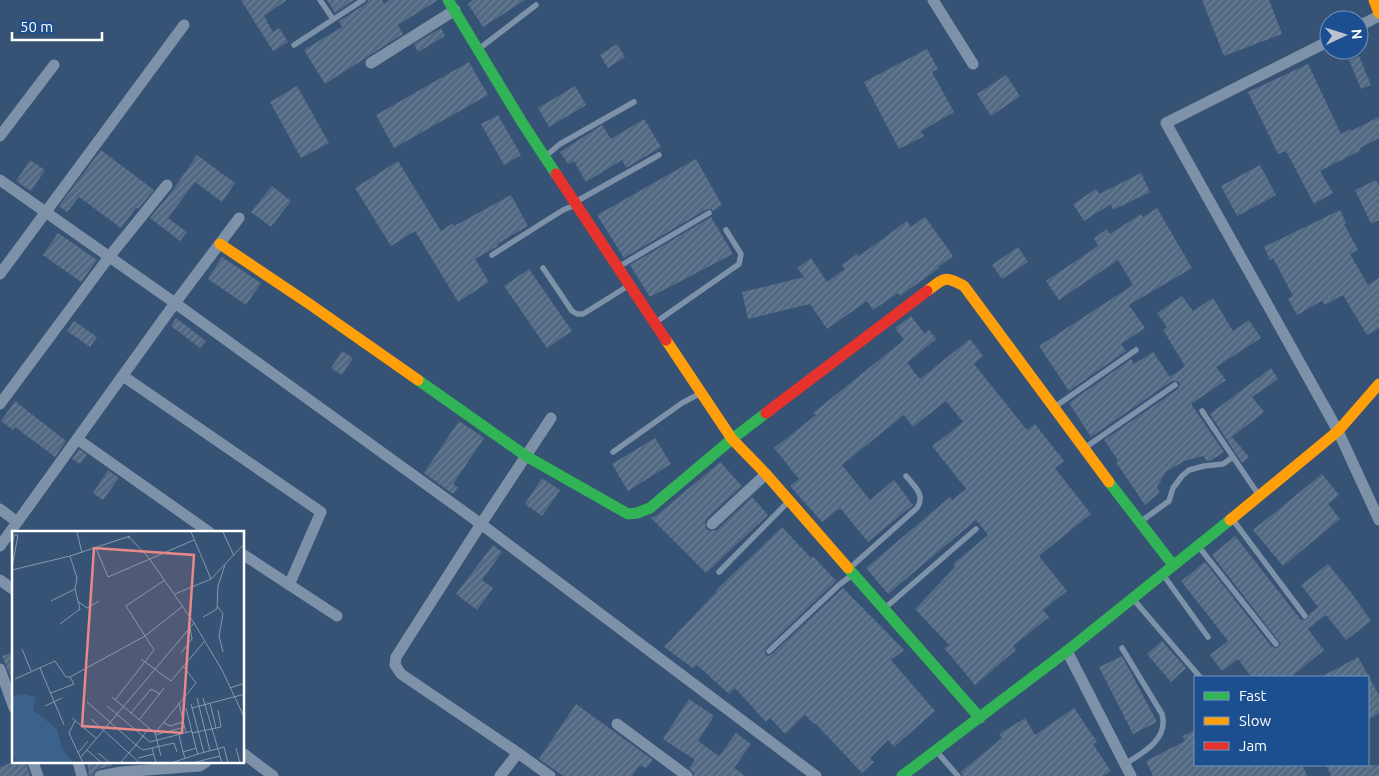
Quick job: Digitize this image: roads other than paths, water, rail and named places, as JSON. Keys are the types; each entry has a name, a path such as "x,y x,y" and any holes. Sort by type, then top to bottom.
{"street":[{"path":"932,0 973,64"},
{"path":"1374,0 1379,14"},
{"path":"371,63 452,5 545,156 732,439 766,474 980,718"},
{"path":"0,274 184,25"},
{"path":"1319,46 1166,123 1338,432 1379,520"},
{"path":"0,136 54,65"},
{"path":"0,180 176,302 481,524 816,776"},
{"path":"0,404 109,257 167,185"},
{"path":"0,546 239,218"},
{"path":"220,244 308,303 526,456 628,514 637,514 650,508 732,439 943,279 950,278 964,286 1139,523 1173,565"},
{"path":"123,376 321,512 289,585"},
{"path":"902,776 1067,651 1338,432 1379,384"},
{"path":"550,776 518,752 401,674 395,665 396,657 551,418"},
{"path":"77,439 208,531"},
{"path":"712,524 766,474"},
{"path":"0,509 17,522"},
{"path":"245,556 337,616"},
{"path":"0,580 12,589"},
{"path":"1067,651 1131,776"},
{"path":"0,669 12,702"},
{"path":"617,724 687,776"},
{"path":"500,776 518,752"},
{"path":"245,755 273,776"},
{"path":"34,764 38,776"},
{"path":"100,776 121,772 187,768 203,764"}],"lane":[{"path":"320,0 333,19"},
{"path":"294,44 363,0"},
{"path":"478,49 536,5"},
{"path":"545,156 560,144 634,102"},
{"path":"492,255 563,210 659,155"},
{"path":"618,267 708,213"},
{"path":"655,323 740,264 741,254 726,230"},
{"path":"542,268 572,311 577,314 582,314 630,285"},
{"path":"1054,407 1136,350"},
{"path":"1084,448 1174,385"},
{"path":"613,452 682,403 701,393"},
{"path":"1202,412 1259,496"},
{"path":"1139,523 1169,501 1173,488 1189,470 1223,464 1232,457"},
{"path":"769,651 839,585 921,503 920,493 906,476"},
{"path":"719,572 789,500"},
{"path":"1232,518 1305,616"},
{"path":"884,608 976,529"},
{"path":"1198,546 1276,644"},
{"path":"1162,574 1208,637"},
{"path":"1132,598 1199,676"},
{"path":"1122,648 1158,707 1164,722 1163,729 1151,746 1125,764"},
{"path":"936,751 958,776"}]}
